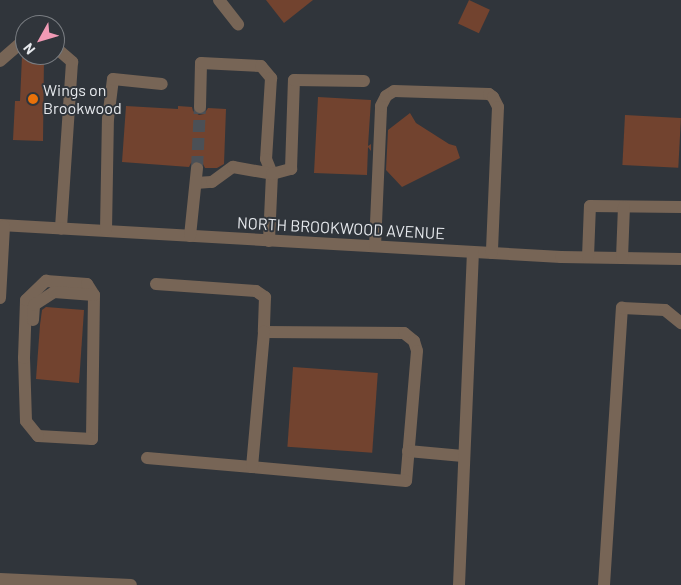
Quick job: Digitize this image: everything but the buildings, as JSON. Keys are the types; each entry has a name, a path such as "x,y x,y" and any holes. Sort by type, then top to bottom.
{"street":[{"path":"219,0 238,24"},
{"path":"0,61 15,48"},
{"path":"61,229 72,62 65,56"},
{"path":"200,107 202,64 261,66 271,78 266,159 272,174 269,241"},
{"path":"106,230 108,119 113,79 162,84"},
{"path":"196,183 212,182 233,167 272,174 291,169 294,80 364,81"},
{"path":"375,246 381,106 386,96 394,91 489,94 494,97 498,107 492,253"},
{"path":"190,236 197,168"},
{"path":"588,257 590,206 681,208"},
{"path":"622,258 624,207"},
{"path":"0,298 2,225"},
{"name":"NORTH BROOKWOOD AVENUE","path":"2,225 492,253 681,259"},
{"path":"459,585 473,252"},
{"path":"46,281 87,284 94,295 92,439 38,436 26,421 24,358 26,300 46,281"},
{"path":"156,284 256,291 265,297 264,332 252,467"},
{"path":"604,585 622,308 665,310 681,323"},
{"path":"147,458 406,481 417,351 414,341 404,333 264,332"},
{"path":"408,451 463,456"},
{"path":"0,579 131,585"}],"tunnel":[{"path":"197,168 200,107"}],"place":[{"name":"Wings on Brookwood","path":"33,99"}]}
